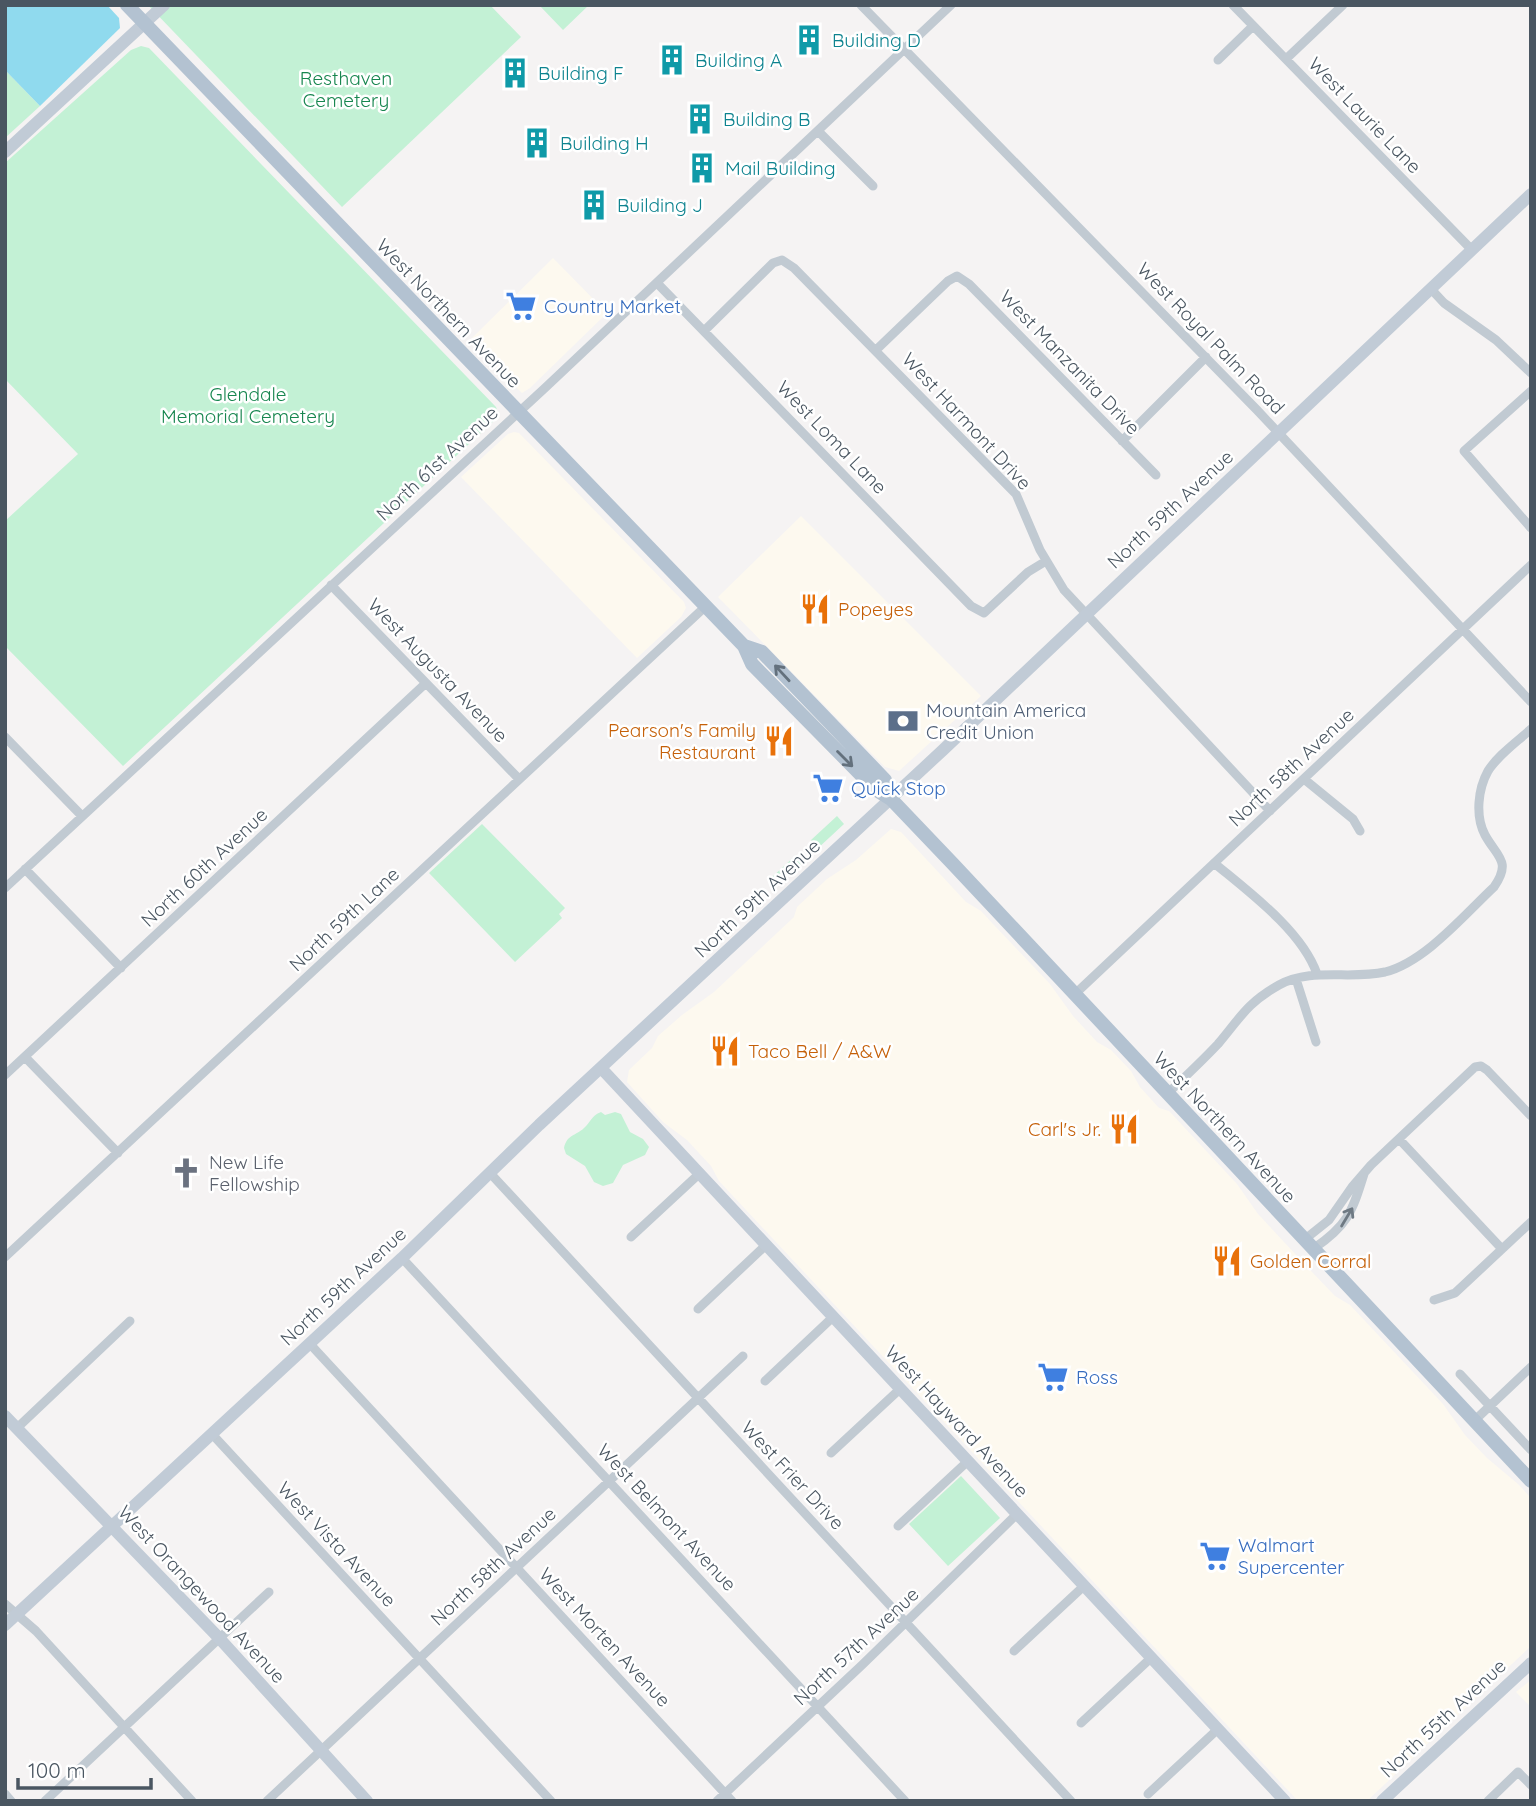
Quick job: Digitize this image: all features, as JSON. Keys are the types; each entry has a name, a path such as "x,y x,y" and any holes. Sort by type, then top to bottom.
{"main road":[{"name":"West Northern Avenue","path":"127,5 744,646 752,664 875,789 891,799 1531,1481"},
{"path":"5,152 164,5"},
{"name":"North 59th Avenue","path":"5,1625 402,1258 1531,194"},
{"name":"West Hayward Avenue","path":"601,1068 1285,1801"},
{"name":"West Orangewood Avenue","path":"5,1416 220,1639 367,1801"},
{"name":"North 55th Avenue","path":"1382,1801 1531,1663"}],"street":[{"name":"West Royal Palm Road","path":"861,5 1206,357 1531,702"},
{"name":"North 61st Avenue","path":"5,888 951,5"},
{"name":"West Laurie Lane","path":"1233,5 1472,250"},
{"path":"1286,59 1343,5"},
{"path":"1217,60 1253,26"},
{"path":"818,131 873,186"},
{"name":"West Harmont Drive","path":"704,331 773,263 782,260 794,268 1016,494 1046,561 1064,590 1269,811"},
{"name":"West Manzanita Drive","path":"876,350 948,281 957,276 969,284 1156,475"},
{"name":"West Loma Lane","path":"657,282 971,606 984,613 1028,572 1046,561"},
{"path":"1431,289 1444,303 1496,340 1531,373"},
{"path":"1122,441 1206,357"},
{"path":"1531,391 1464,452 1531,528"},
{"name":"North 58th Avenue","path":"1075,994 1531,565"},
{"name":"West Augusta Avenue","path":"331,585 519,779"},
{"name":"North 59th Lane","path":"5,1257 706,606"},
{"name":"North 60th Avenue","path":"5,1075 426,683"},
{"path":"1168,1093 1219,1042 1244,1010 1278,986 1317,974 1365,974 1400,967 1421,955 1494,887 1500,879 1503,867 1500,854 1485,834 1480,819 1482,786 1492,765 1531,729"},
{"path":"5,737 82,816"},
{"path":"1304,779 1353,819 1360,831"},
{"path":"1214,863 1304,948 1313,961 1317,974"},
{"path":"25,869 121,968"},
{"path":"1296,979 1316,1042"},
{"path":"25,1057 118,1153"},
{"path":"1309,1245 1330,1237 1348,1219 1364,1172 1475,1067 1481,1066 1487,1070 1531,1116"},
{"path":"1399,1139 1502,1250"},
{"name":"West Frier Drive","path":"490,1173 1071,1801"},
{"path":"632,1237 699,1174"},
{"path":"1434,1300 1455,1293 1531,1222"},
{"path":"698,1309 766,1245"},
{"name":"West Belmont Avenue","path":"402,1258 905,1801"},
{"path":"765,1381 833,1317"},
{"path":"17,1429 130,1321"},
{"name":"West Morten Avenue","path":"310,1344 732,1801"},
{"name":"North 58th Avenue","path":"267,1801 743,1356"},
{"path":"1474,1421 1531,1367"},
{"path":"1460,1374 1531,1450"},
{"path":"831,1453 900,1389"},
{"name":"West Vista Avenue","path":"212,1434 551,1801"},
{"path":"898,1525 968,1461"},
{"name":"North 57th Avenue","path":"717,1801 1017,1514"},
{"path":"1014,1651 1085,1585"},
{"path":"46,1801 269,1592"},
{"path":"5,1604 36,1631 192,1801"},
{"path":"1081,1723 1152,1657"},
{"path":"1148,1794 1219,1729"},
{"path":"1488,1801 1518,1772 1531,1786"},
{"path":"5,1794 11,1801"}],"shaded area":[{"path":"553,258 607,313 522,393 469,341"},
{"path":"519,433 684,602 686,608 681,617 637,658 461,477 508,434"},
{"path":"801,516 981,696 899,771 885,767 718,597"},
{"path":"891,829 901,832 966,902 981,911 1050,984 1073,1016 1097,1042 1111,1050 1159,1108 1169,1111 1237,1184 1258,1214 1312,1272 1335,1296 1350,1305 1443,1404 1465,1435 1531,1498 1531,1646 1367,1801 1298,1801 719,1181 711,1166 687,1140 663,1122 627,1082 629,1070 652,1048 658,1036 714,992 794,917 797,907 827,879 856,860"},
{"path":"1531,1680 1531,1707 1516,1692"}],"green space":[{"name":"Resthaven Cemetery","path":"148,5 490,5 521,37 342,207"},
{"path":"539,5 589,5 563,30"},
{"name":"Glendale Memorial Cemetery","path":"141,46 149,48 496,407 499,416 123,766 5,646 5,521 78,454 5,379 5,163 131,50"},
{"path":"5,70 40,106 5,138"},
{"path":"837,816 844,824 816,850 811,840"},
{"path":"482,824 565,908 559,914 562,918 515,962 429,873"},
{"path":"796,855 804,861 776,886 770,879"},
{"path":"601,1112 605,1115 615,1112 621,1114 630,1132 643,1139 649,1147 645,1155 623,1165 613,1183 603,1186 594,1182 585,1166 566,1154 564,1148 570,1138"},
{"path":"961,1476 1000,1518 948,1566 909,1524"}],"water":[{"path":"5,5 107,5 119,18 120,28 40,106 5,70"}],"place":[{"name":"Building D","path":"809,40"},
{"name":"Building A","path":"672,60"},
{"name":"Building F","path":"515,73"},
{"name":"Building B","path":"700,119"},
{"name":"Building H","path":"537,143"},
{"name":"Mail Building","path":"702,168"},
{"name":"Building J","path":"594,205"},
{"name":"Country Market","path":"521,306"},
{"name":"Popeyes","path":"815,609"},
{"name":"Mountain America Credit Union","path":"903,721"},
{"name":"Pearson's Family Restaurant","path":"779,741"},
{"name":"Quick Stop","path":"828,788"},
{"name":"Taco Bell / A&W","path":"725,1051"},
{"name":"Carl's Jr.","path":"1124,1129"},
{"name":"New Life Fellowship","path":"186,1173"},
{"name":"Golden Corral","path":"1227,1261"},
{"name":"Ross","path":"1053,1377"},
{"name":"Walmart Supercenter","path":"1215,1556"}]}
